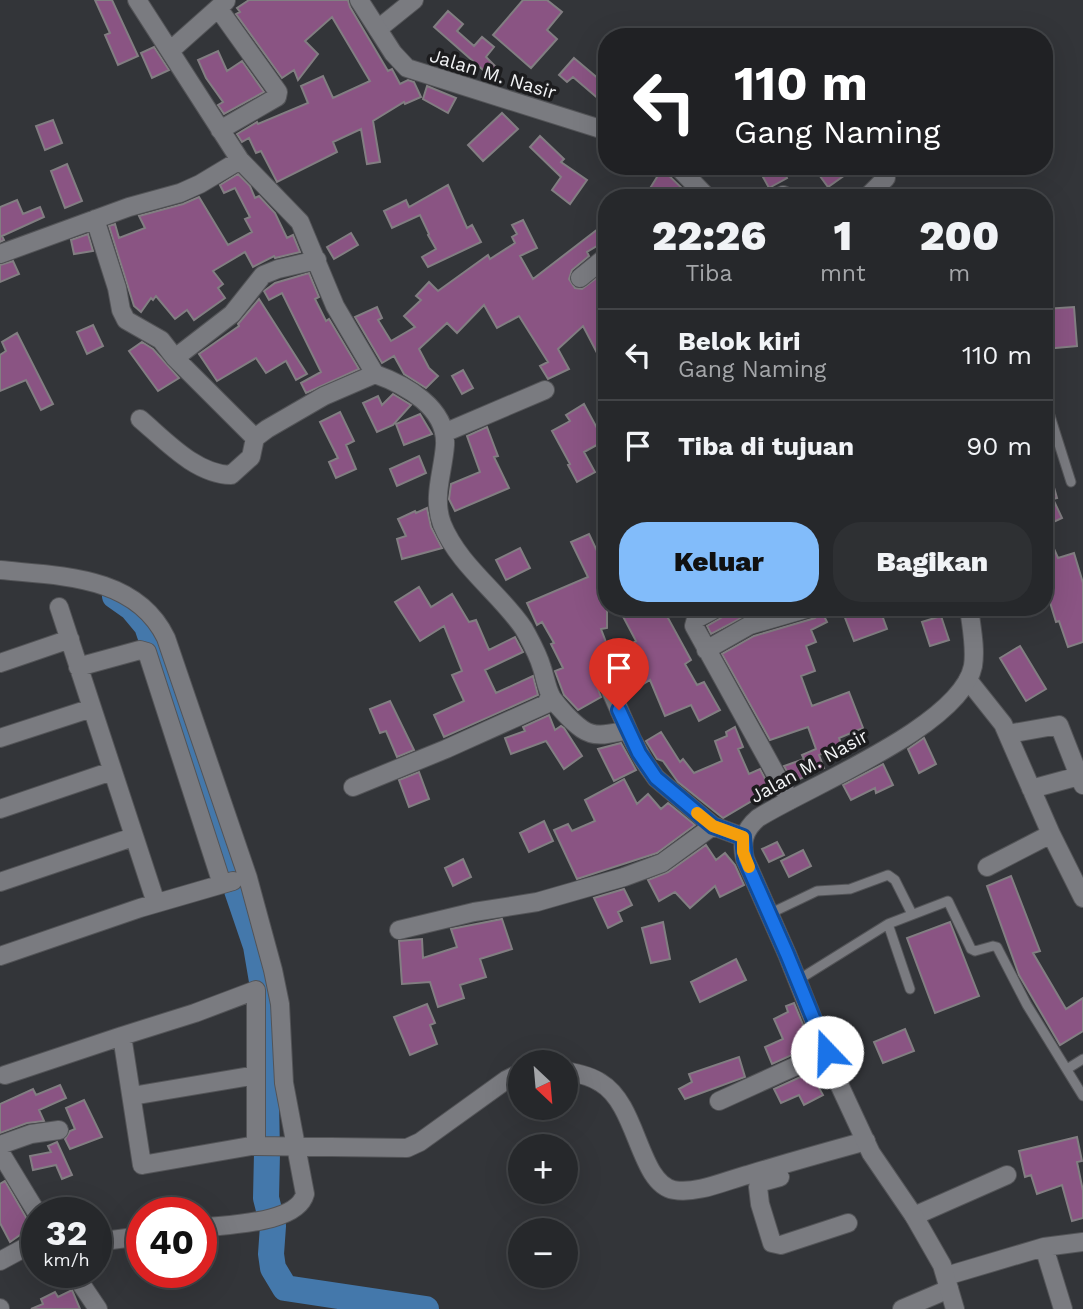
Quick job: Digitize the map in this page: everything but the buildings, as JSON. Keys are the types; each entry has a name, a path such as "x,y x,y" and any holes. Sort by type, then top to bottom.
{"street":[{"path":"137,0 240,160 296,216 306,232 335,306 376,374 396,381 422,400 437,417 444,433 445,444 437,502 442,524 460,554 523,628 538,656 550,696 588,733 598,735 628,730"},
{"name":"Jalan M. Nasir","path":"359,0 400,62 415,72 598,128"},
{"path":"378,29 414,0"},
{"path":"171,50 223,4 278,92 277,97 220,130"},
{"path":"0,254 95,219 180,193 240,160"},
{"path":"685,175 697,189"},
{"path":"875,189 886,178"},
{"path":"95,219 124,317 161,341 175,359 256,438"},
{"path":"175,359 232,314 263,275 317,260"},
{"path":"580,278 598,263"},
{"path":"140,419 191,461 224,474 235,473 251,457 256,438 296,410 376,374"},
{"path":"444,433 545,390"},
{"path":"0,570 64,576 97,583 127,597 159,625 166,638 235,881"},
{"path":"59,607 156,904"},
{"path":"703,616 696,620 694,626 790,800"},
{"path":"706,650 750,625 781,616"},
{"path":"970,616 974,653 968,680 993,708 1008,734 1051,834 1083,898"},
{"path":"0,663 69,639"},
{"path":"78,667 140,650 146,652 278,991 285,1083 305,1194 300,1205 271,1218 217,1226"},
{"path":"601,669 628,730 656,778 713,826 743,837 745,859 869,1147 942,1265 955,1309"},
{"name":"Jalan M. Nasir","path":"743,837 758,818 853,767 922,725 955,700 968,680"},
{"path":"353,787 547,703 550,696"},
{"path":"0,738 92,708"},
{"path":"1008,734 1059,725 1081,780 1031,789"},
{"path":"0,809 112,771"},
{"path":"398,930 474,912 537,902 633,874 672,857 713,826"},
{"path":"987,867 1051,834"},
{"path":"0,882 133,837"},
{"path":"0,956 156,904 235,881"},
{"path":"5,1075 256,990 255,1146"},
{"path":"122,1036 142,1165 255,1146 407,1148 420,1142 508,1079"},
{"path":"719,1101 827,1052"},
{"path":"578,1074 600,1082 615,1095 635,1131 650,1171 656,1181 671,1189 688,1190 869,1147"},
{"path":"132,1096 256,1075"},
{"path":"0,1145 31,1134 59,1130"},
{"path":"848,1223 781,1245 775,1244 770,1240 758,1185 838,1160 869,1147"},
{"path":"0,1152 27,1197"},
{"path":"914,1216 1007,1175"},
{"path":"902,1309 947,1282 1044,1247 1083,1242"},
{"path":"1044,1247 1063,1309"},
{"path":"0,1261 21,1250"},
{"path":"84,1288 99,1309"}],"lane":[{"path":"1053,425 1071,482"},
{"path":"769,914 817,891 850,889 888,875 895,880 912,914"},
{"path":"798,980 888,924 946,900 970,947 975,951 997,947 1027,1005 1083,1096"},
{"path":"888,924 910,989"},
{"path":"1067,1069 1083,1059"}],"waterway":[{"path":"115,596 132,608 147,626 256,946 264,993 266,1198 273,1226 273,1268 285,1288 426,1309"}],"slow traffic":[{"path":"697,813 713,826 743,837 743,852 749,867"}],"route":[{"path":"619,710 639,753 656,778 713,826 743,837 745,859 827,1052"}]}
